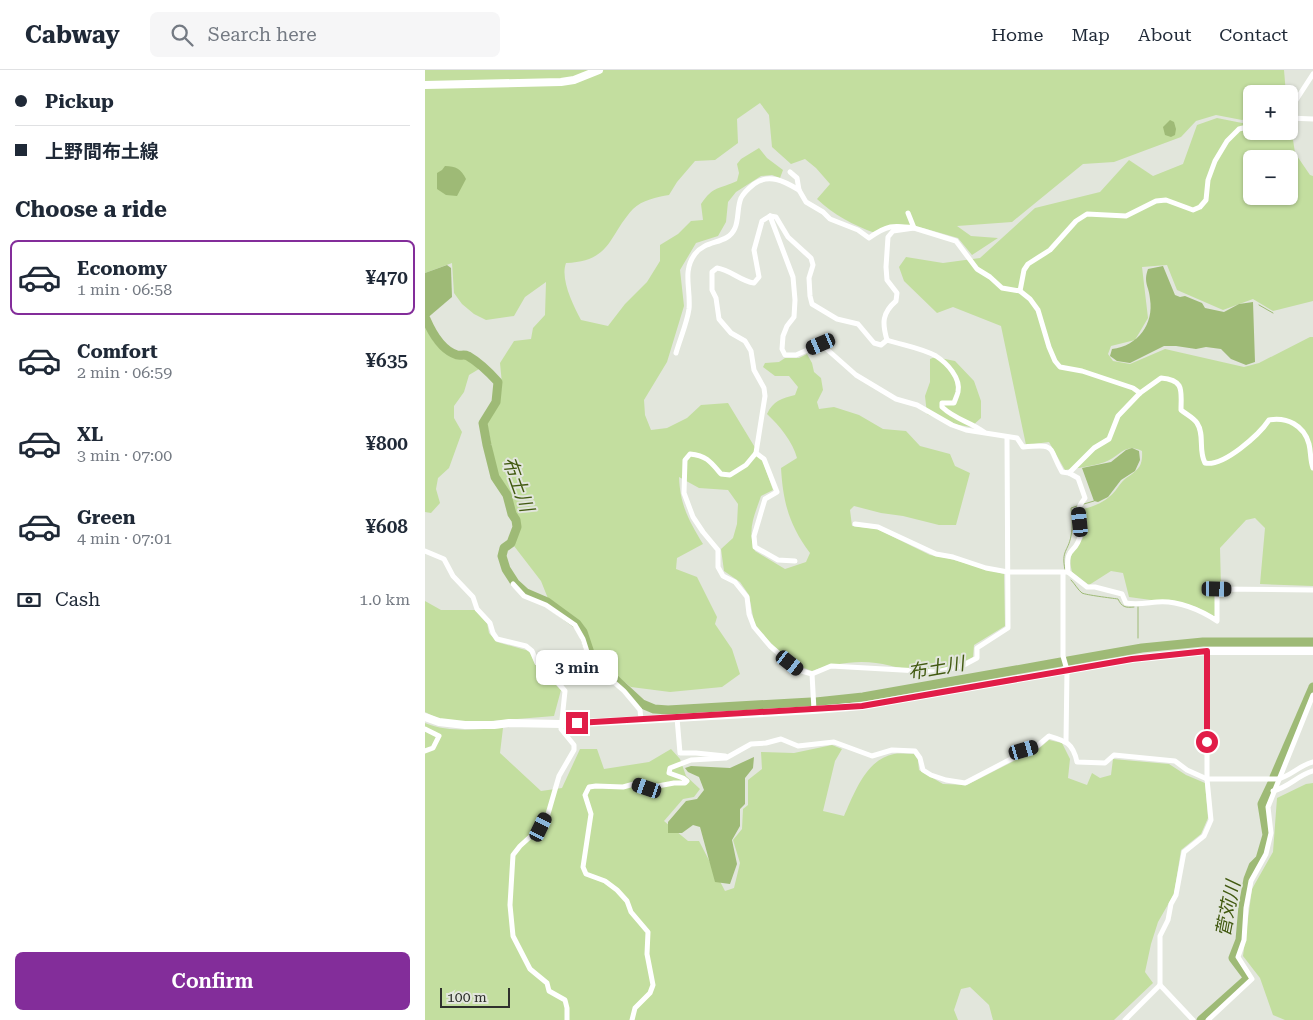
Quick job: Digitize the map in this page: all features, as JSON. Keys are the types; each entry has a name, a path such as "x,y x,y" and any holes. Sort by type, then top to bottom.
{"main road":[{"path":"425,85 561,82 574,80 599,70"},
{"path":"425,717 439,722 465,725 561,724 814,710 862,706 1132,659 1207,651 1313,651"}],"street":[{"path":"1298,97 1313,74"},
{"path":"1298,118 1313,119"},
{"path":"1020,291 1024,270 1028,264 1050,250 1076,221 1087,214 1126,216 1156,201 1166,200 1193,210 1200,207 1206,200 1208,180 1215,161 1227,142 1239,129 1243,128"},
{"path":"790,172 797,178 799,190 806,202 823,212 830,219 858,230 869,238 880,230 892,225 914,228 956,241 977,269 1002,288 1020,291 1030,299 1038,310 1049,347 1060,367 1082,371 1133,388 1140,393"},
{"path":"676,353 689,311 688,267 696,253 704,246 729,238 736,228 741,199 747,190 761,179 769,178 783,181 799,190"},
{"path":"908,213 914,228"},
{"path":"887,340 881,345 873,343 858,324 837,319 812,304 809,278 813,265 811,258 788,237 776,217 770,216 762,221 755,250 759,278 753,283 747,282 724,269 717,268 712,272 713,290 717,298 719,319 731,333 745,341 751,351 754,370 764,388 765,396 756,453 746,465 730,475 721,474 702,455 690,454 685,460 684,493 693,516 718,550 718,567 723,576 735,582 747,597 749,614 754,627 770,646 798,670 812,674 831,666 937,672 962,666 977,658 977,648 1008,628 1007,437"},
{"path":"770,216 793,277 794,317 787,326 783,336 785,355 796,355 821,344 856,375 896,399 917,405 952,425 966,430 1017,438 1023,447 1044,445 1053,450 1063,472 1078,478 1085,498 1079,509 1081,534 1078,544 1069,551 1067,559 1063,656 1067,670 1066,741"},
{"path":"887,340 884,317 888,308 896,301 897,293 887,280 888,237 893,231 914,228"},
{"path":"887,340 936,356 955,376 958,384 958,392 953,403 942,403 942,407 953,416 976,426 986,434"},
{"path":"1069,473 1094,448 1109,439 1118,416 1140,393 1161,378 1177,382 1181,388 1181,410 1197,424 1201,436 1201,456 1205,463 1211,465 1230,456 1263,428 1269,420 1280,418 1292,422 1305,433 1309,443 1313,468"},
{"path":"756,453 764,459 777,492 765,499 754,536 755,547 778,560 795,561"},
{"path":"855,524 878,526 936,554 953,557 986,568 1008,572 1066,572 1087,587 1095,587 1122,594 1126,603 1174,603 1205,613 1217,621 1217,589 1313,590"},
{"path":"425,551 444,560 453,576 473,597 477,609 490,623 497,639 526,646 537,663 547,669 565,691 561,729 575,745 574,750 559,776 541,827 513,855 510,906 513,936 530,969 547,983 549,991 565,1000 567,1020"},
{"path":"513,584 524,596 546,604 575,626 583,638 590,661 624,691 639,710 641,720"},
{"path":"1193,1020 1160,985 1160,936 1168,920 1171,904 1176,895 1183,852 1204,836 1211,820 1207,779 1207,651"},
{"path":"812,674 814,710"},
{"path":"1208,1020 1252,979 1238,957 1244,940 1246,908 1251,881 1265,854 1271,833 1268,807 1273,791 1313,695"},
{"path":"677,718 680,753 725,756 733,754"},
{"path":"425,730 439,736 433,748 425,751"},
{"path":"632,1020 635,1008 650,993 653,985 647,954 648,932 631,912 627,901 617,890 605,881 586,874 583,866 591,814 585,795 589,787 623,788 634,784 647,788 685,783 687,781 683,778 669,773 670,768 691,760 727,758 751,744 781,740 798,746 835,742 872,756 892,750 915,752 921,758 923,770 931,775 965,783 1011,760 1024,750 1036,747 1049,736 1066,741 1075,750 1077,762 1105,763 1114,755 1175,761 1187,770 1207,779 1285,778 1305,764 1313,762"},
{"path":"1273,791 1280,790 1313,770"},
{"path":"1125,1020 1160,985"}],"shaded area":[{"path":"425,70 1284,70 1285,85 1243,85 1243,120 1216,115 1196,121 1181,137 1114,162 1083,164 1012,222 957,226 971,236 998,238 972,255 958,238 923,228 898,224 875,233 851,223 830,210 817,199 830,184 805,159 791,164 772,147 769,115 760,103 737,119 738,143 715,160 695,161 677,182 669,195 650,199 633,209 601,252 592,258 566,263 566,284 571,300 581,320 608,326 625,304 647,282 660,261 660,245 678,234 691,221 703,220 701,204 709,194 737,181 739,173 737,164 741,159 759,148 767,158 783,170 780,178 772,175 761,176 736,192 728,202 726,222 718,236 696,243 680,270 684,306 667,362 644,400 645,415 651,430 667,428 687,418 701,405 728,403 762,459 773,490 761,496 754,517 752,536 755,551 785,569 806,562 810,553 797,533 788,513 782,480 781,468 797,458 785,434 767,414 778,401 795,395 798,387 789,376 775,376 763,367 765,363 779,362 785,358 799,358 807,354 814,372 821,378 823,390 817,402 819,409 834,407 859,415 883,429 906,431 920,446 950,454 955,466 970,473 956,525 939,525 854,506 850,510 852,526 877,529 930,555 1004,574 1005,626 974,645 973,657 939,669 921,670 899,668 879,663 852,662 827,666 812,671 796,665 755,627 749,595 740,582 724,571 721,549 733,538 737,524 738,504 728,490 699,488 679,477 681,496 686,512 703,544 677,558 676,569 697,577 717,617 715,624 732,649 740,674 722,687 670,692 631,687 595,659 584,626 573,616 549,601 541,581 514,546 519,528 510,496 497,474 487,423 499,404 502,384 500,363 514,341 531,339 533,328 545,315 546,282 525,297 514,316 486,320 474,314 462,304 454,293 452,263 425,273"},
{"path":"1217,118 1242,123 1243,140 1293,140 1295,150 1243,150 1243,205 1298,205 1298,157 1310,175 1313,176 1313,301 1273,311 1253,299 1223,310 1177,290 1167,265 1142,267 1148,318 1135,340 1111,346 1108,354 1113,361 1130,364 1165,349 1244,367 1259,363 1313,337 1313,586 1260,584 1265,528 1255,518 1246,520 1220,548 1221,587 1215,588 1215,617 1196,607 1172,600 1129,597 1123,573 1111,571 1089,585 1072,572 1071,557 1076,546 1083,538 1080,510 1099,503 1111,495 1123,481 1136,471 1140,465 1142,451 1131,448 1122,451 1105,462 1065,470 1049,442 1026,445 1001,326 953,307 937,313 904,281 899,267 906,257 943,263 980,258 1035,208 1100,192 1129,160 1153,176 1183,164 1197,125"},
{"path":"1170,120 1174,122 1176,129 1175,135 1171,137 1165,135 1163,127"},
{"path":"445,166 458,169 466,179 457,196 446,195 437,189 437,173"},
{"path":"447,265 451,268 452,297 425,320 425,273"},
{"path":"1163,266 1175,295 1185,296 1202,303 1205,308 1224,312 1239,304 1253,302 1255,362 1246,365 1231,359 1221,349 1206,347 1196,349 1164,346 1130,363 1117,361 1110,356 1112,349 1121,347 1137,338 1147,325 1151,308 1146,281 1148,269"},
{"path":"425,323 434,342 455,358 467,359 479,369 469,375 464,392 454,406 454,418 462,432 449,468 438,478 436,489 440,503 431,513 425,512"},
{"path":"935,357 955,361 974,381 981,401 981,418 971,427 946,423 927,414 925,396 930,382 930,359"},
{"path":"1132,448 1139,451 1140,460 1135,471 1121,480 1108,497 1098,502 1094,501 1082,468 1111,462 1126,450"},
{"path":"425,601 441,610 475,610 487,623 489,633 497,642 529,651 536,665 561,690 554,716 466,723 439,719 425,712"},
{"path":"425,723 453,729 503,728 500,753 541,791 562,788 580,749 597,749 604,769 649,762 671,749 680,759 686,776 700,789 694,797 683,799 664,821 688,841 699,841 725,891 734,888 740,863 733,840 742,829 743,809 748,805 748,780 762,769 761,752 794,753 832,745 842,749 835,761 823,811 844,816 862,779 884,757 896,754 914,754 918,760 919,770 943,784 967,785 1026,753 1037,750 1049,740 1062,743 1070,759 1068,778 1087,785 1092,773 1100,778 1111,775 1113,759 1169,764 1186,775 1205,783 1208,818 1201,834 1181,850 1174,894 1158,922 1145,972 1153,983 1114,1020 993,1020 989,1005 970,987 961,989 954,1010 958,1020 425,1020"},
{"path":"754,757 753,768 745,778 745,804 740,809 740,826 732,840 737,864 730,884 715,882 700,827 693,825 682,833 668,833 668,822 686,801 697,799 704,790 699,777 688,772 685,768 691,766 730,768"},
{"path":"1313,783 1313,1020 1285,1020 1273,1015 1260,978 1243,956 1252,889 1273,852 1277,798 1306,784"}],"waterway":[{"path":"1259,305 1273,313"},
{"name":"布土川","path":"426,319 434,335 446,349 457,355 467,355 498,382 496,402 483,423 495,477 507,495 512,514 516,520 517,527 511,543 504,548 502,556 506,569 515,583 526,593 547,602 577,624 583,632 592,659 642,704 654,709 668,710 811,702"},
{"path":"1084,504 1094,501"},
{"path":"1065,570 1064,555 1070,541 1072,529 1071,508 1077,506"},
{"path":"1071,580 1082,593 1118,599 1124,606 1134,607"},
{"path":"1138,607 1138,638"},
{"name":"布土川","path":"1068,661 1142,648 1203,642 1313,642"},
{"name":"布土川","path":"816,702 863,697 1061,662"},
{"name":"菅苅川","path":"1274,777 1313,687"},
{"name":"菅苅川","path":"1201,1020 1248,978 1233,958 1240,940 1248,879 1253,866 1260,859 1267,835 1262,804 1272,783"}],"route":[{"path":"577,723 862,706 1132,659 1207,651 1207,742"}]}
